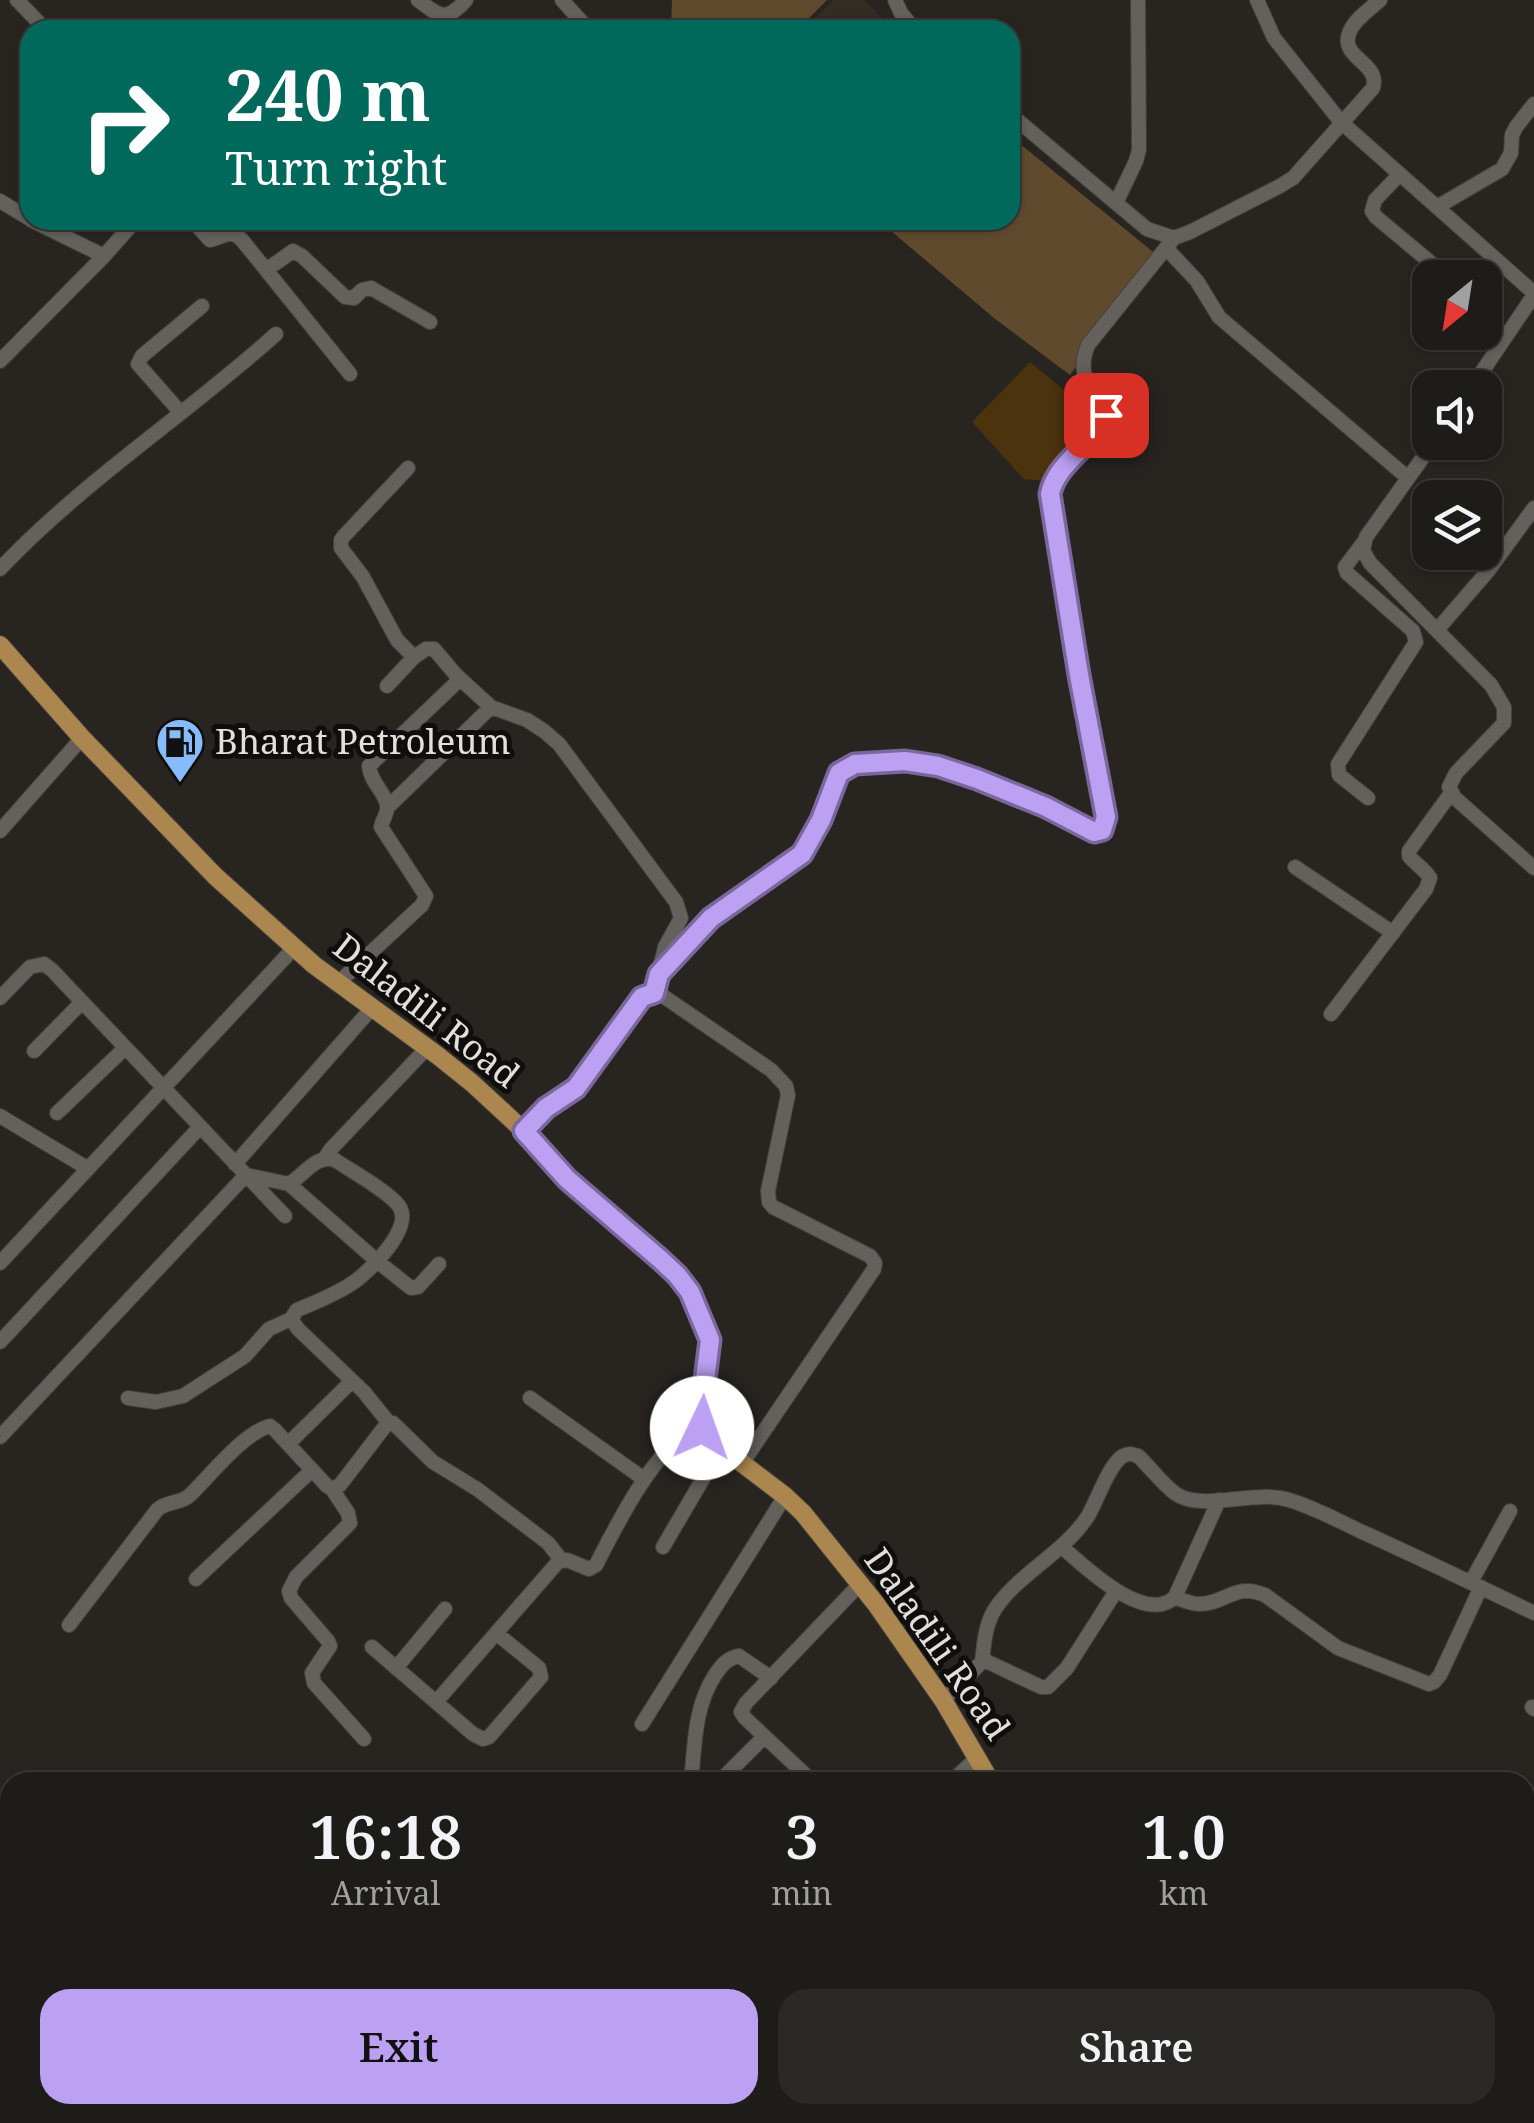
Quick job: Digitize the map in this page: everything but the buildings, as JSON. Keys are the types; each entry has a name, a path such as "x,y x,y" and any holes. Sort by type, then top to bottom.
{"main road":[{"name":"Daladili Road","path":"4,658 215,876 294,948 472,1084 524,1131 567,1179 669,1267 690,1292 710,1340 702,1428 741,1465 803,1513 876,1604 944,1700 985,1772"}],"street":[{"path":"17,0 36,20"},
{"path":"418,0 442,16 456,11 466,0"},
{"path":"562,0 580,20"},
{"path":"1116,204 1139,150 1138,0"},
{"path":"1257,0 1274,38 1341,122 1534,294 1483,370"},
{"path":"659,974 718,910 802,854 821,820 839,773 855,764 905,761 938,766 1046,807 1094,832 1102,830 1106,817 1050,494 1054,480 1100,428 1106,415 1104,404 1083,376 1082,358 1088,345 1170,243 1280,186 1303,167 1372,88 1374,74 1347,43 1353,26 1380,0"},
{"path":"1436,207 1502,169 1511,153 1512,135 1534,104"},
{"path":"1020,122 1146,229 1170,243 1219,316 1408,478"},
{"path":"1400,174 1375,200 1372,210 1427,260"},
{"path":"51,230 104,256"},
{"path":"0,361 127,230"},
{"path":"201,230 210,240 225,233 237,235 350,374"},
{"path":"266,270 294,251 345,298 354,298 371,288 430,322"},
{"path":"181,413 140,368 138,360 202,306"},
{"path":"0,569 37,530 276,334"},
{"path":"1368,798 1339,775 1338,764 1416,642 1412,631 1345,568 1421,460"},
{"path":"408,468 340,544 397,640 414,656"},
{"path":"1438,630 1534,508"},
{"path":"1363,543 1370,562 1491,685 1504,707 1506,715 1500,730 1456,773 1449,787 1534,868"},
{"path":"387,686 414,656 434,649 492,707 527,720 559,744 676,902 682,918 666,947 654,993"},
{"path":"388,808 368,766 458,682 456,675"},
{"path":"338,983 425,901 424,891 381,827 388,808 492,707"},
{"path":"0,831 82,738"},
{"path":"1331,1014 1429,883 1426,872 1408,856 1409,851 1451,792"},
{"path":"1295,867 1393,933"},
{"path":"0,1262 294,948"},
{"path":"0,998 30,966 44,964 52,970 285,1216"},
{"path":"524,1131 546,1108 576,1088 642,997 654,993 780,1078 786,1086 788,1095 769,1202 870,1256 874,1263 872,1274 741,1465"},
{"path":"34,1051 82,1002"},
{"path":"235,1164 372,1008"},
{"path":"57,1114 125,1048"},
{"path":"325,1158 427,1048"},
{"path":"0,1116 88,1168"},
{"path":"0,1342 200,1127"},
{"path":"128,1398 161,1402 184,1396 245,1356 269,1329 291,1319 297,1310 356,1281 399,1232 400,1208 335,1160 325,1158 316,1162 290,1184"},
{"path":"246,1176 290,1184 406,1286 414,1289 440,1264"},
{"path":"0,1437 246,1176"},
{"path":"291,1319 376,1404 389,1423 400,1428 433,1462 548,1543 562,1560 583,1568 593,1568 644,1480 672,1442 700,1419"},
{"path":"288,1444 352,1381"},
{"path":"530,1398 644,1480"},
{"path":"332,1489 340,1485 389,1423"},
{"path":"69,1625 161,1506 189,1496 247,1439 270,1426 332,1489 348,1513 350,1523 296,1577 289,1592 330,1646 312,1673 314,1683 364,1739"},
{"path":"663,1548 721,1448"},
{"path":"944,1700 982,1662 995,1610 1082,1524 1115,1464 1125,1455 1138,1456 1168,1487 1186,1499 1260,1495 1292,1500 1534,1613"},
{"path":"196,1578 312,1470"},
{"path":"642,1724 785,1496"},
{"path":"1062,1546 1116,1592 1153,1605 1169,1603 1219,1500"},
{"path":"1174,1597 1199,1604 1254,1590 1347,1652 1429,1684 1440,1675 1510,1511"},
{"path":"436,1702 562,1560"},
{"path":"801,1772 741,1712 859,1585"},
{"path":"982,1662 1041,1688 1048,1687 1066,1668 1116,1592"},
{"path":"396,1668 445,1609"},
{"path":"372,1647 473,1734 484,1739 541,1677 539,1668 496,1633"},
{"path":"692,1772 700,1705 728,1658 739,1656 771,1678"},
{"path":"729,1772 764,1737"},
{"path":"962,1772 977,1758"}],"shaded area":[{"path":"672,0 827,0 807,20 671,20"},
{"path":"833,0 863,0 885,20 813,20"},
{"path":"1020,144 1157,255 1070,375 994,318 890,230 1020,230"},
{"path":"1030,362 1088,410 1090,431 1045,481 1024,479 972,422"}],"place":[{"name":"Bharat Petroleum","path":"180,784"}],"route":[{"path":"702,1428 710,1340 690,1292 661,1260 567,1179 524,1131 546,1108 576,1088 642,997 654,993 659,974 718,910 802,854 821,820 834,781 846,768 905,761 938,766 1046,807 1094,832 1102,830 1106,817 1050,488 1100,428 1106,415"}]}
